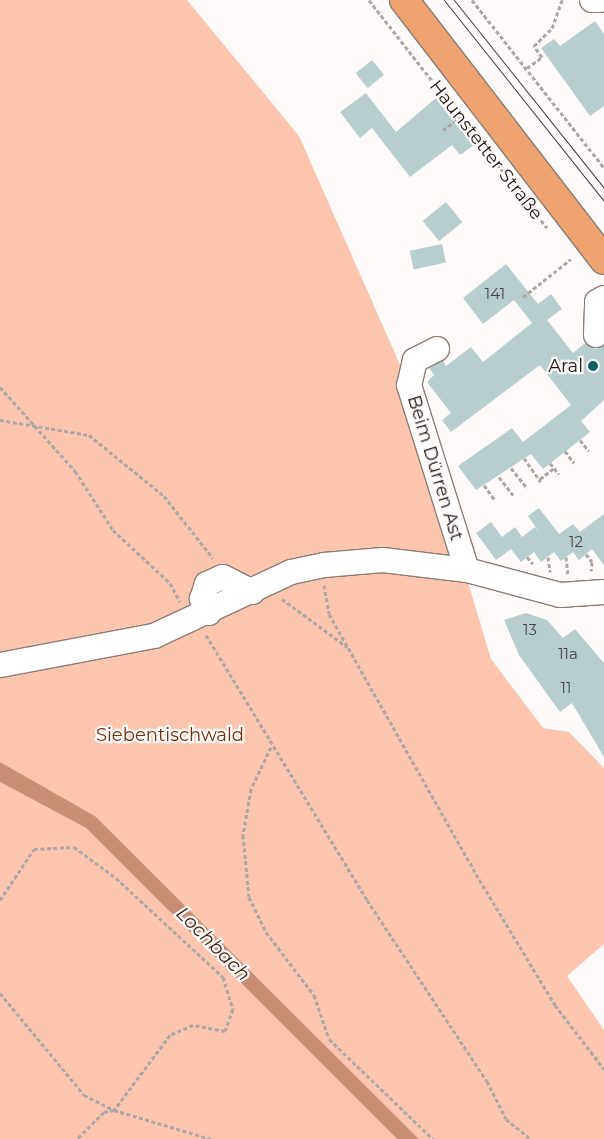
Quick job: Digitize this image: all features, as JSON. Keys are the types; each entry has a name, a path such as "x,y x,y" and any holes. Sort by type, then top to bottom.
{"main road":[{"name":"Haunstetter Straße","path":"404,0 604,260"}],"street":[{"path":"592,0 600,0"},
{"path":"596,335 597,302 604,298"},
{"name":"Beim Dürren Ast","path":"437,348 415,360 409,385 467,570"},
{"name":"Beim Dürren Ast","path":"0,665 154,636 200,617 291,572 324,565 383,560 467,570 560,595 604,592"},
{"path":"200,617 202,599 207,584 223,576 259,589"}],"path":[{"name":"Haunstetter Straße","path":"369,0 554,237"},
{"path":"472,0 604,168"},
{"path":"526,68 542,57 534,46 552,28 562,0"},
{"path":"565,251 576,265"},
{"path":"523,297 571,259"},
{"path":"0,387 26,422 75,471 113,530 170,583 200,617 206,637 271,747 487,1082 506,1119 531,1139"},
{"path":"0,420 26,422 89,435 164,496 195,531 223,576"},
{"path":"580,440 589,452"},
{"path":"566,452 574,462"},
{"path":"524,458 540,480 554,468"},
{"path":"550,463 559,474"},
{"path":"511,468 528,488"},
{"path":"499,477 513,494"},
{"path":"484,484 496,500"},
{"path":"324,565 329,614 555,1006 604,1069"},
{"path":"259,589 348,648"},
{"path":"271,747 251,789 243,835 249,897 266,932 314,995 329,1039 433,1139"},
{"path":"0,900 34,850 74,847 116,878 222,977 233,1010 225,1031 193,1025 170,1035 114,1110 104,1112 77,1139"},
{"path":"0,993 84,1095 114,1110 211,1139"}],"green space":[{"name":"Siebentischwald","path":"0,0 187,0 299,136 409,385 491,659 543,728 569,732 604,768 604,944 567,976 604,1030 604,1139 419,1139 95,816 0,762"},
{"path":"0,782 86,828 397,1139 0,1139"}],"water":[{"name":"Lochbach","path":"0,762 95,816 419,1139 397,1139 86,828 0,782"}],"building":[{"path":"595,21 604,34 604,106 590,116 541,48 554,39 560,46"},
{"path":"372,60 384,75 368,88 356,73"},
{"path":"366,93 396,132 436,98 473,146 460,155 452,145 410,177 372,128 360,138 340,112"},
{"path":"446,202 462,222 439,241 423,221"},
{"path":"442,244 446,263 414,269 410,251"},
{"path":"506,264 538,304 551,294 562,309 547,320 573,353 585,343 595,349 604,346 604,400 581,421 590,432 543,469 531,454 476,490 458,466 512,428 523,442 571,405 540,365 451,432 442,420 451,413 427,382 434,375 429,368 443,361 446,366 471,347 483,362 532,323 514,300 483,324 463,298"},
{"path":"539,508 559,534 573,524 580,532 604,514 604,565 592,549 579,560 573,552 561,561 554,552 541,562 534,552 521,562 511,549 496,560 476,533 491,522 502,537 515,527 522,537 535,527 541,535 528,516"},
{"path":"526,613 547,620 563,638 575,629 604,663 604,757 572,703 560,712 519,655 504,620"}],"tram line":[{"path":"444,0 604,201"},
{"path":"454,0 604,188"}],"place":[{"name":"Aral","path":"593,366"}]}
